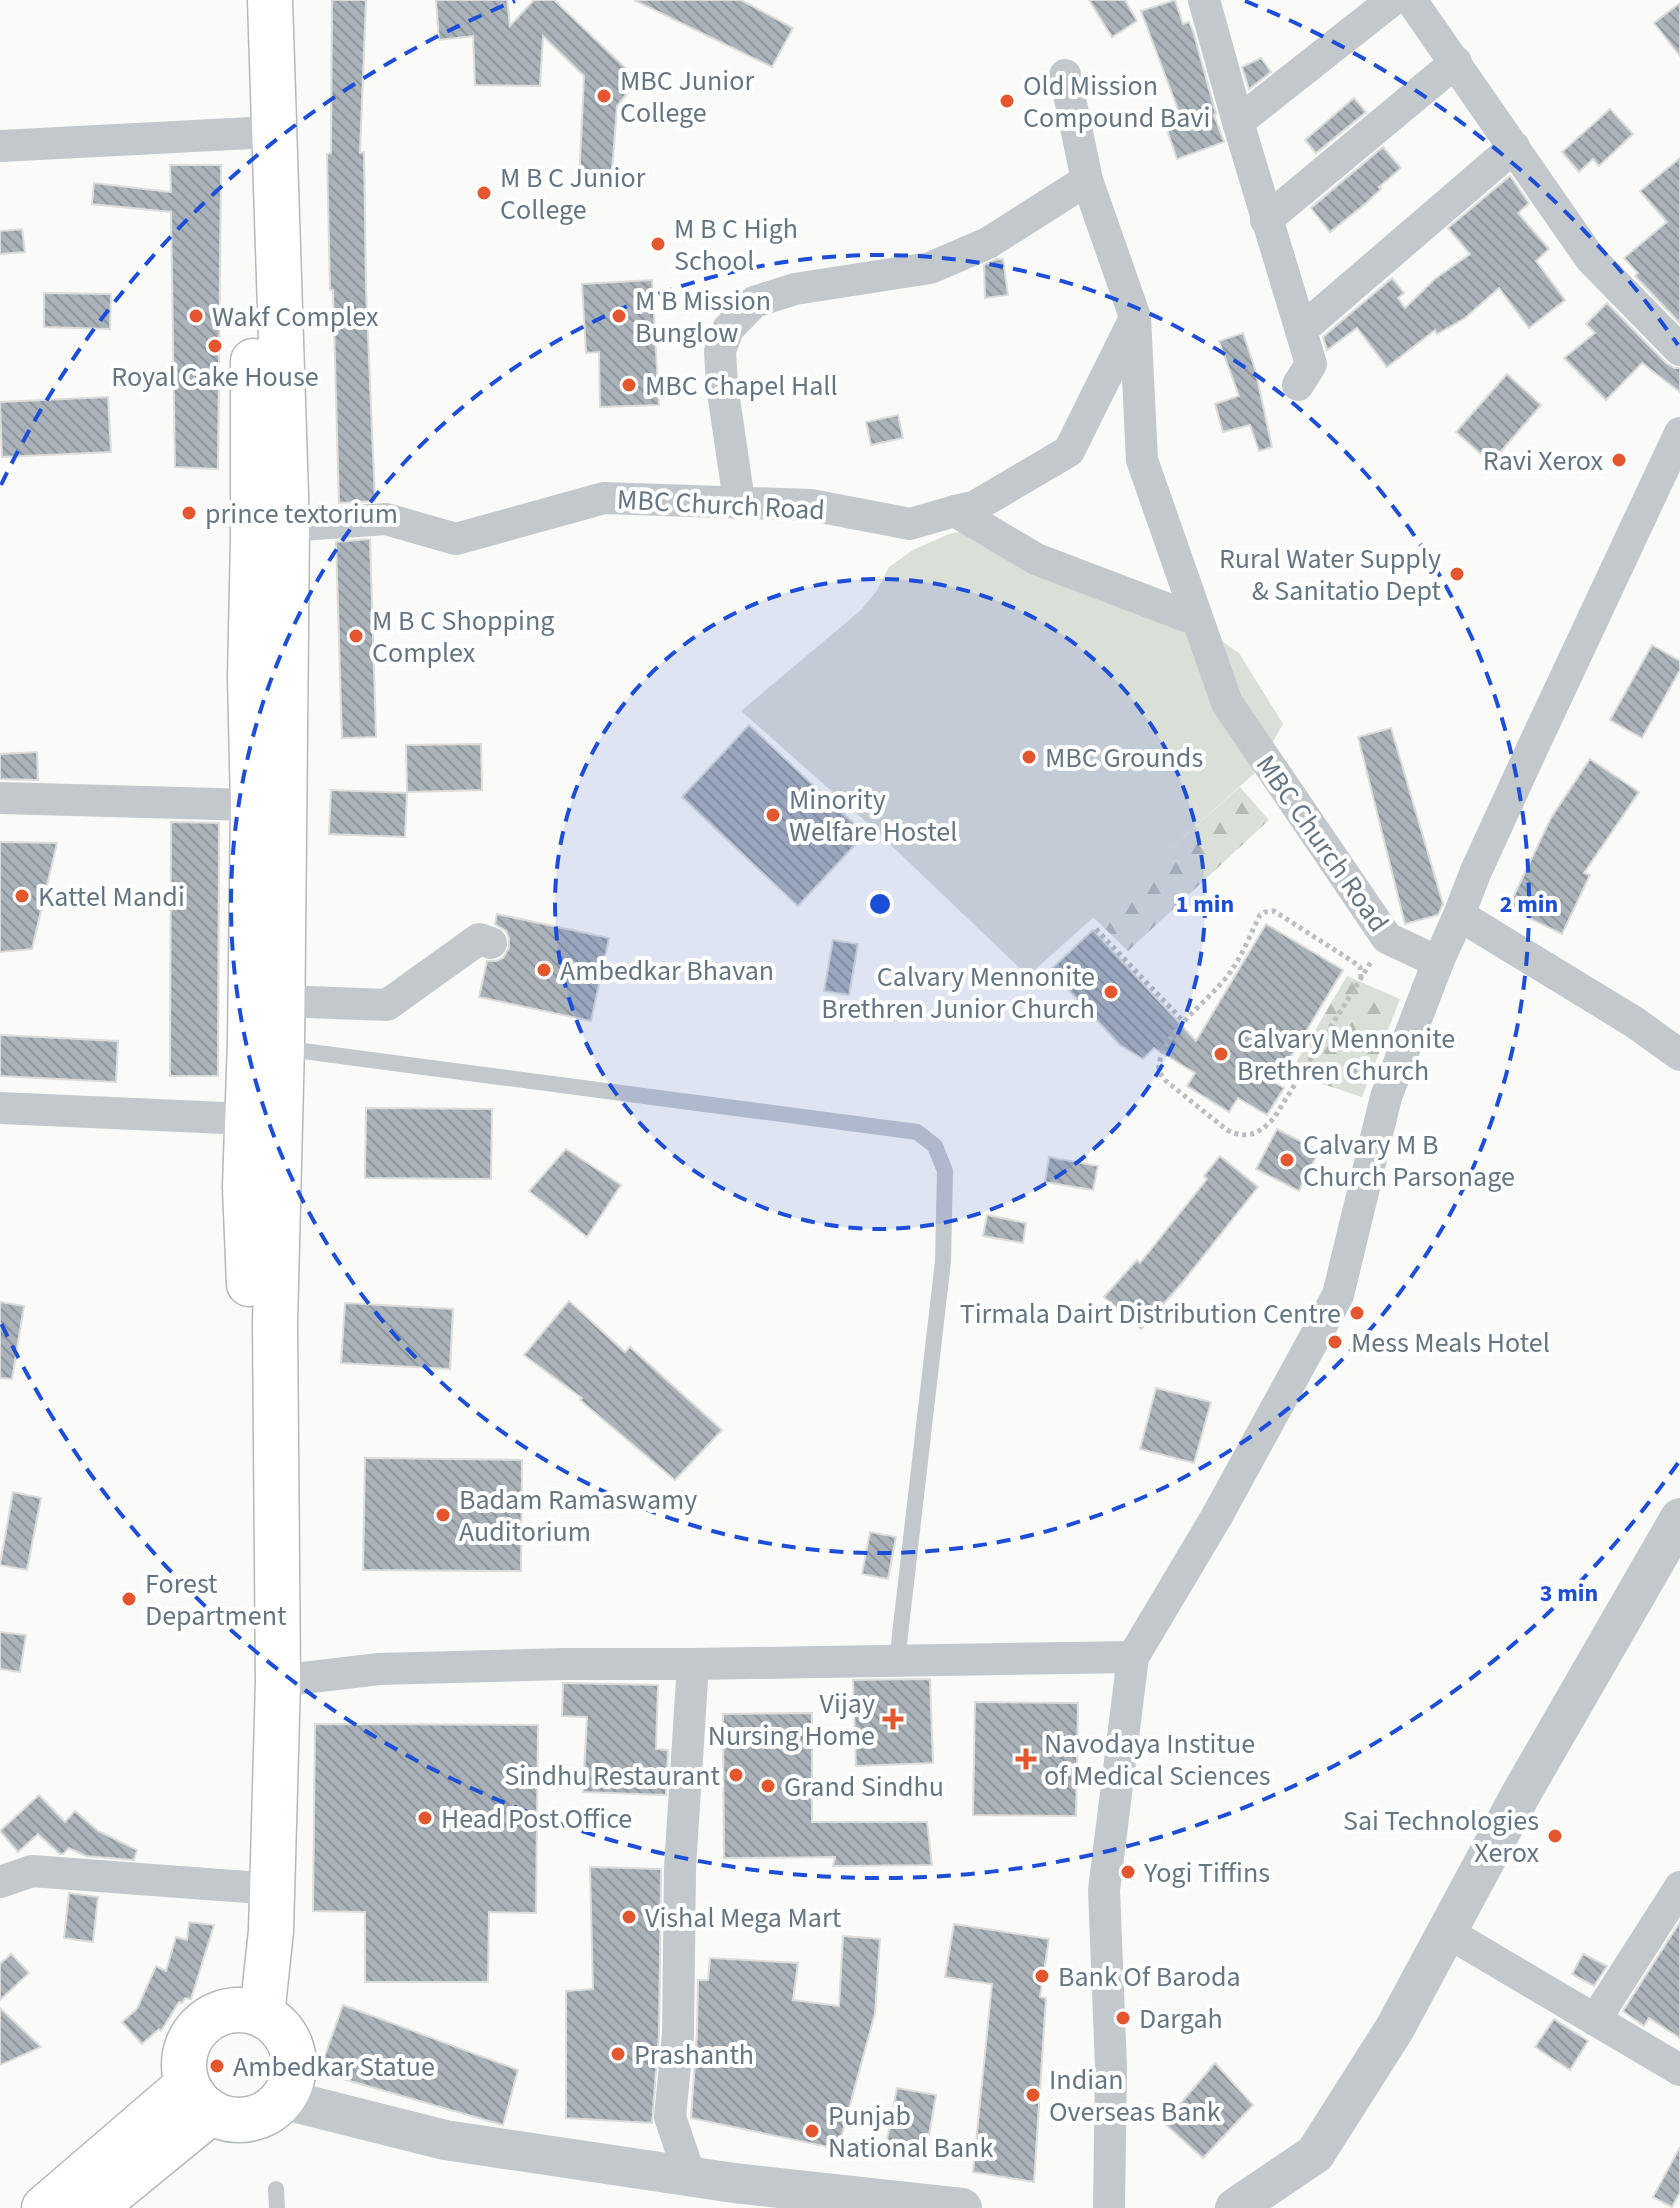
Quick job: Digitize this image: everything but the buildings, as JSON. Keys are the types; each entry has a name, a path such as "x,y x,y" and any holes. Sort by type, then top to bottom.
{"highway":[{"path":"247,0 252,133 253,539 250,677 253,805 245,1187 251,1341 247,1887 251,2012"},
{"path":"251,2012 271,1931 278,1681 275,1323 282,1044 287,526 270,0"},
{"path":"251,2012 276,2024 286,2036 294,2068 291,2084 271,2110 256,2117 233,2119 199,2099 184,2068 186,2050 193,2034 206,2021 222,2013 251,2012"},
{"path":"44,2208 199,2099"},
{"path":"94,2208 199,2099"}],"street":[{"path":"1204,0 1266,220 1311,364 1298,385"},
{"path":"1238,122 1397,1 1456,62 1590,258 1680,350"},
{"path":"1266,220 1456,62"},
{"name":"MBC Church Road","path":"1065,75 1087,180 1135,317 1142,460 1227,703 1387,938 1438,962"},
{"path":"0,146 252,133"},
{"path":"1301,330 1514,147"},
{"path":"739,501 720,351 728,329 754,302 795,289 930,268 988,243 1087,180"},
{"name":"MBC Church Road","path":"287,526 386,519 456,539 604,498 811,505 910,524 974,507 1069,451 1135,317"},
{"path":"1109,2208 1111,2066 1104,1890 1133,1657 1217,1516 1338,1295 1386,1097 1438,962 1476,871 1680,433"},
{"path":"955,511 1036,559 1186,616"},
{"path":"0,798 253,805"},
{"path":"1459,915 1634,1022 1680,1055"},
{"path":"282,1001 387,1005 479,939 491,943"},
{"path":"0,1108 247,1119"},
{"path":"1235,2208 1315,2154 1395,2028 1522,1792 1680,1518"},
{"path":"278,1681 379,1669 1133,1657"},
{"path":"690,2176 670,2117 678,2034 680,1868 693,1664"},
{"path":"0,1882 32,1871 247,1887"},
{"path":"1595,2020 1680,1887"},
{"path":"1447,1932 1680,2070"},
{"path":"282,2099 445,2140 734,2183 962,2208"}],"lane":[{"path":"282,1044 303,1051 917,1132 935,1146 945,1171 943,1261 897,1661"},
{"path":"276,2189 277,2208"}],"path":[{"path":"1361,978 1360,967 1355,963 1274,911 1265,912 1260,915 1231,972 1168,1042 1158,1066 1160,1073 1227,1130 1250,1136 1264,1129 1274,1118 1387,938"},
{"path":"1096,929 1184,1022"}],"green space":[{"name":"MBC Grounds","path":"978,528 1172,607 1239,653 1283,724 1256,772 1028,976 872,827 741,711 861,610 877,590 889,567 913,550 949,534"},
{"path":"1240,787 1269,820 1128,951 1093,917"},
{"path":"1347,976 1400,999 1362,1097 1290,1073"}],"place":[{"name":"MBC Junior College","path":"604,96"},
{"name":"Old Mission Compound Bavi","path":"1007,101"},
{"name":"M B C Junior College","path":"484,193"},
{"name":"M B C High School","path":"658,244"},
{"name":"Wakf Complex","path":"196,316"},
{"name":"M B Mission Bunglow","path":"619,316"},
{"name":"Royal Cake House","path":"215,346"},
{"name":"MBC Chapel Hall","path":"629,385"},
{"name":"Ravi Xerox","path":"1619,460"},
{"name":"prince textorium","path":"189,513"},
{"name":"Rural Water Supply & Sanitatio Dept","path":"1457,574"},
{"name":"M B C Shopping Complex","path":"356,636"},
{"name":"MBC Grounds","path":"1029,757"},
{"name":"Minority Welfare Hostel","path":"773,815"},
{"name":"Kattel Mandi","path":"22,896"},
{"name":"Ambedkar Bhavan","path":"544,970"},
{"name":"Calvary Mennonite Brethren Junior Church","path":"1111,992"},
{"name":"Calvary Mennonite Brethren Church","path":"1221,1054"},
{"name":"Calvary M B Church Parsonage","path":"1287,1160"},
{"name":"Tirmala Dairt Distribution Centre","path":"1357,1313"},
{"name":"Mess Meals Hotel","path":"1335,1342"},
{"name":"Badam Ramaswamy Auditorium","path":"443,1515"},
{"name":"Forest Department","path":"129,1599"},
{"name":"Vijay Nursing Home","path":"893,1719"},
{"name":"Navodaya Institue of Medical Sciences","path":"1026,1759"},
{"name":"Sindhu Restaurant","path":"736,1775"},
{"name":"Grand Sindhu","path":"768,1786"},
{"name":"Head Post Office","path":"425,1818"},
{"name":"Sai Technologies Xerox","path":"1555,1836"},
{"name":"Yogi Tiffins","path":"1128,1872"},
{"name":"Vishal Mega Mart","path":"629,1917"},
{"name":"Bank Of Baroda","path":"1042,1976"},
{"name":"Dargah","path":"1123,2018"},
{"name":"Prashanth","path":"618,2054"},
{"name":"Ambedkar Statue","path":"217,2066"},
{"name":"Indian Overseas Bank","path":"1033,2095"},
{"name":"Punjab National Bank","path":"812,2131"}]}
